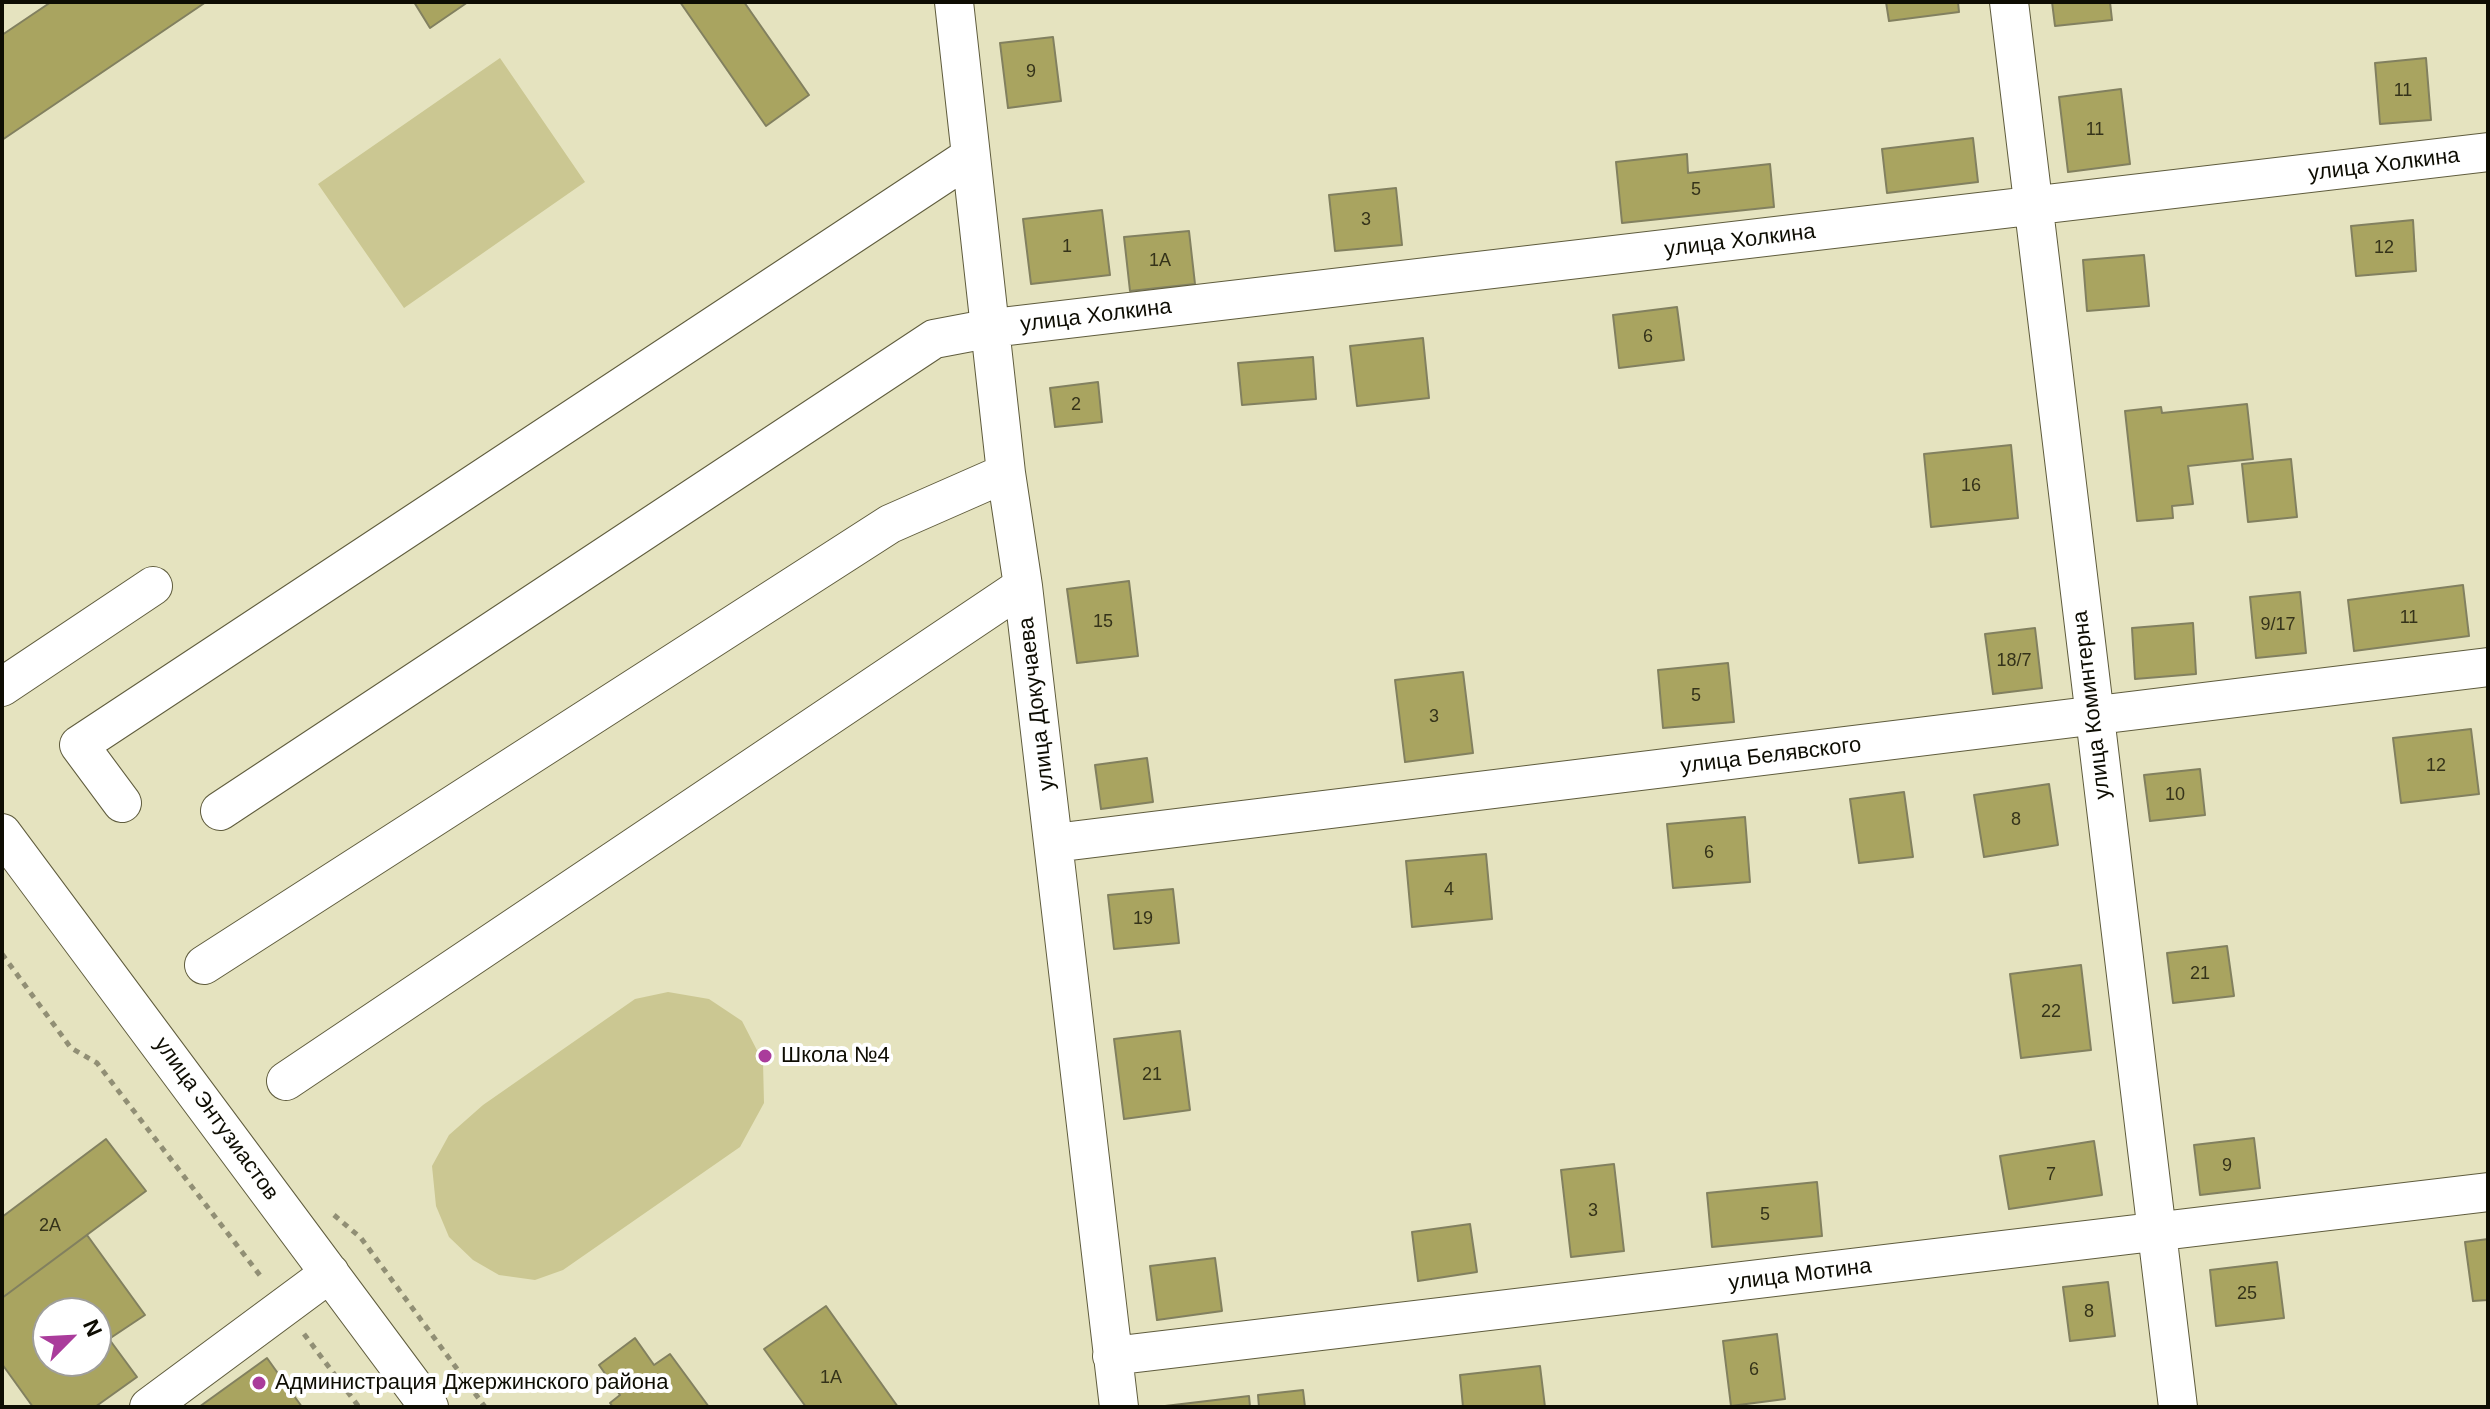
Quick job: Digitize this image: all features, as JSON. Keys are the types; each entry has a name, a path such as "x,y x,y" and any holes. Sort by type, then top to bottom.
{"street":[{"name":"улица Докучаева","path":"954,2 1006,473 1023,586 1119,1407"},
{"name":"улица Коминтерна","path":"2009,2 2178,1407"},
{"name":"улица Холкина","path":"220,811 934,339 992,328 2488,152"},
{"path":"122,803 79,745 971,156"},
{"path":"204,965 890,524 1006,473"},
{"path":"2,687 153,586"},
{"path":"286,1081 1023,586"},
{"name":"улица Белявского","path":"1054,843 2488,667"},
{"name":"улица Энтузиастов","path":"2,833 429,1407"},
{"name":"улица Мотина","path":"1112,1356 2488,1192"},
{"path":"149,1407 330,1273"}],"path":[{"path":"2,954 71,1048 97,1063 359,1407"}],"shaded area":[{"path":"500,58 585,182 404,308 318,184"},
{"path":"668,992 709,999 742,1021 763,1062 764,1103 740,1147 563,1270 535,1280 499,1275 473,1260 449,1237 436,1206 432,1166 449,1135 483,1105 635,999"}],"building":[{"path":"51,2 206,2 2,140 2,35"},
{"path":"414,2 468,2 430,28"},
{"path":"680,2 744,2 809,95 766,126"},
{"path":"1886,2 1958,2 1959,12 1889,21"},
{"path":"2052,2 2110,2 2112,20 2055,26"},
{"path":"1053,37 1061,101 1008,108 1000,43"},
{"path":"2426,58 2431,120 2380,124 2375,63"},
{"path":"2121,89 2130,164 2068,172 2059,97"},
{"path":"1973,138 1978,182 1887,193 1882,149"},
{"path":"1687,154 1688,173 1770,164 1774,207 1622,223 1616,162"},
{"path":"1396,188 1402,245 1335,251 1329,195"},
{"path":"1102,210 1110,275 1031,284 1023,219"},
{"path":"2413,220 2416,271 2356,276 2351,226"},
{"path":"1189,231 1195,284 1130,291 1124,237"},
{"path":"2144,255 2149,306 2087,311 2083,260"},
{"path":"1677,307 1684,360 1619,368 1613,315"},
{"path":"1423,338 1429,398 1357,406 1350,346"},
{"path":"1313,357 1316,399 1242,405 1238,363"},
{"path":"1098,382 1102,422 1055,427 1050,388"},
{"path":"2247,404 2253,459 2188,466 2193,504 2172,506 2173,518 2137,521 2125,411 2161,407 2162,413"},
{"path":"2011,445 2018,518 1931,527 1924,454"},
{"path":"2291,459 2297,517 2248,522 2242,464"},
{"path":"1129,581 1138,656 1077,663 1067,589"},
{"path":"2463,585 2469,636 2354,651 2348,600"},
{"path":"2300,592 2306,653 2256,658 2250,597"},
{"path":"2193,623 2196,674 2135,679 2132,628"},
{"path":"2035,628 2042,688 1993,694 1985,634"},
{"path":"1728,663 1734,722 1663,728 1658,670"},
{"path":"1463,672 1473,753 1405,762 1395,680"},
{"path":"2471,729 2479,794 2401,803 2393,738"},
{"path":"1147,758 1153,802 1101,809 1095,765"},
{"path":"2200,769 2205,815 2150,821 2144,775"},
{"path":"2049,784 2058,845 1984,857 1974,795"},
{"path":"1904,792 1913,857 1859,863 1850,799"},
{"path":"1745,817 1750,882 1673,888 1667,824"},
{"path":"1486,854 1492,919 1412,927 1406,861"},
{"path":"1173,889 1179,943 1114,949 1108,895"},
{"path":"2227,946 2234,996 2173,1003 2167,953"},
{"path":"2081,965 2091,1050 2021,1058 2010,974"},
{"path":"1180,1031 1190,1110 1124,1119 1114,1039"},
{"path":"2254,1138 2260,1188 2200,1195 2194,1145"},
{"path":"106,1139 146,1191 2,1298 2,1217"},
{"path":"2094,1141 2102,1195 2009,1209 2000,1156"},
{"path":"1614,1164 1624,1251 1571,1257 1561,1170"},
{"path":"1817,1182 1822,1236 1712,1247 1707,1193"},
{"path":"1470,1224 1477,1272 1418,1281 1412,1232"},
{"path":"87,1235 145,1315 112,1337 112,1297 32,1297 32,1377 112,1377 112,1343 137,1377 95,1407 33,1407 2,1364 2,1298"},
{"path":"2488,1239 2488,1300 2473,1301 2465,1242"},
{"path":"1215,1258 1222,1311 1157,1320 1150,1266"},
{"path":"2277,1262 2284,1318 2216,1326 2210,1270"},
{"path":"2108,1282 2115,1336 2070,1341 2063,1287"},
{"path":"826,1306 898,1407 806,1407 764,1349"},
{"path":"1777,1334 1785,1399 1731,1406 1723,1341"},
{"path":"635,1338 654,1365 670,1354 709,1407 613,1407 610,1403 620,1395 599,1365"},
{"name":"Администрация Джержинского района","path":"267,1358 302,1407 199,1407"},
{"path":"1540,1366 1545,1407 1463,1407 1460,1375"},
{"path":"1303,1390 1305,1407 1259,1407 1258,1395"},
{"path":"1249,1396 1250,1407 1165,1407 1165,1406"}],"place":[{"name":"Школа №4","path":"765,1056"},
{"name":"Администрация Джержинского района","path":"259,1383"}]}
